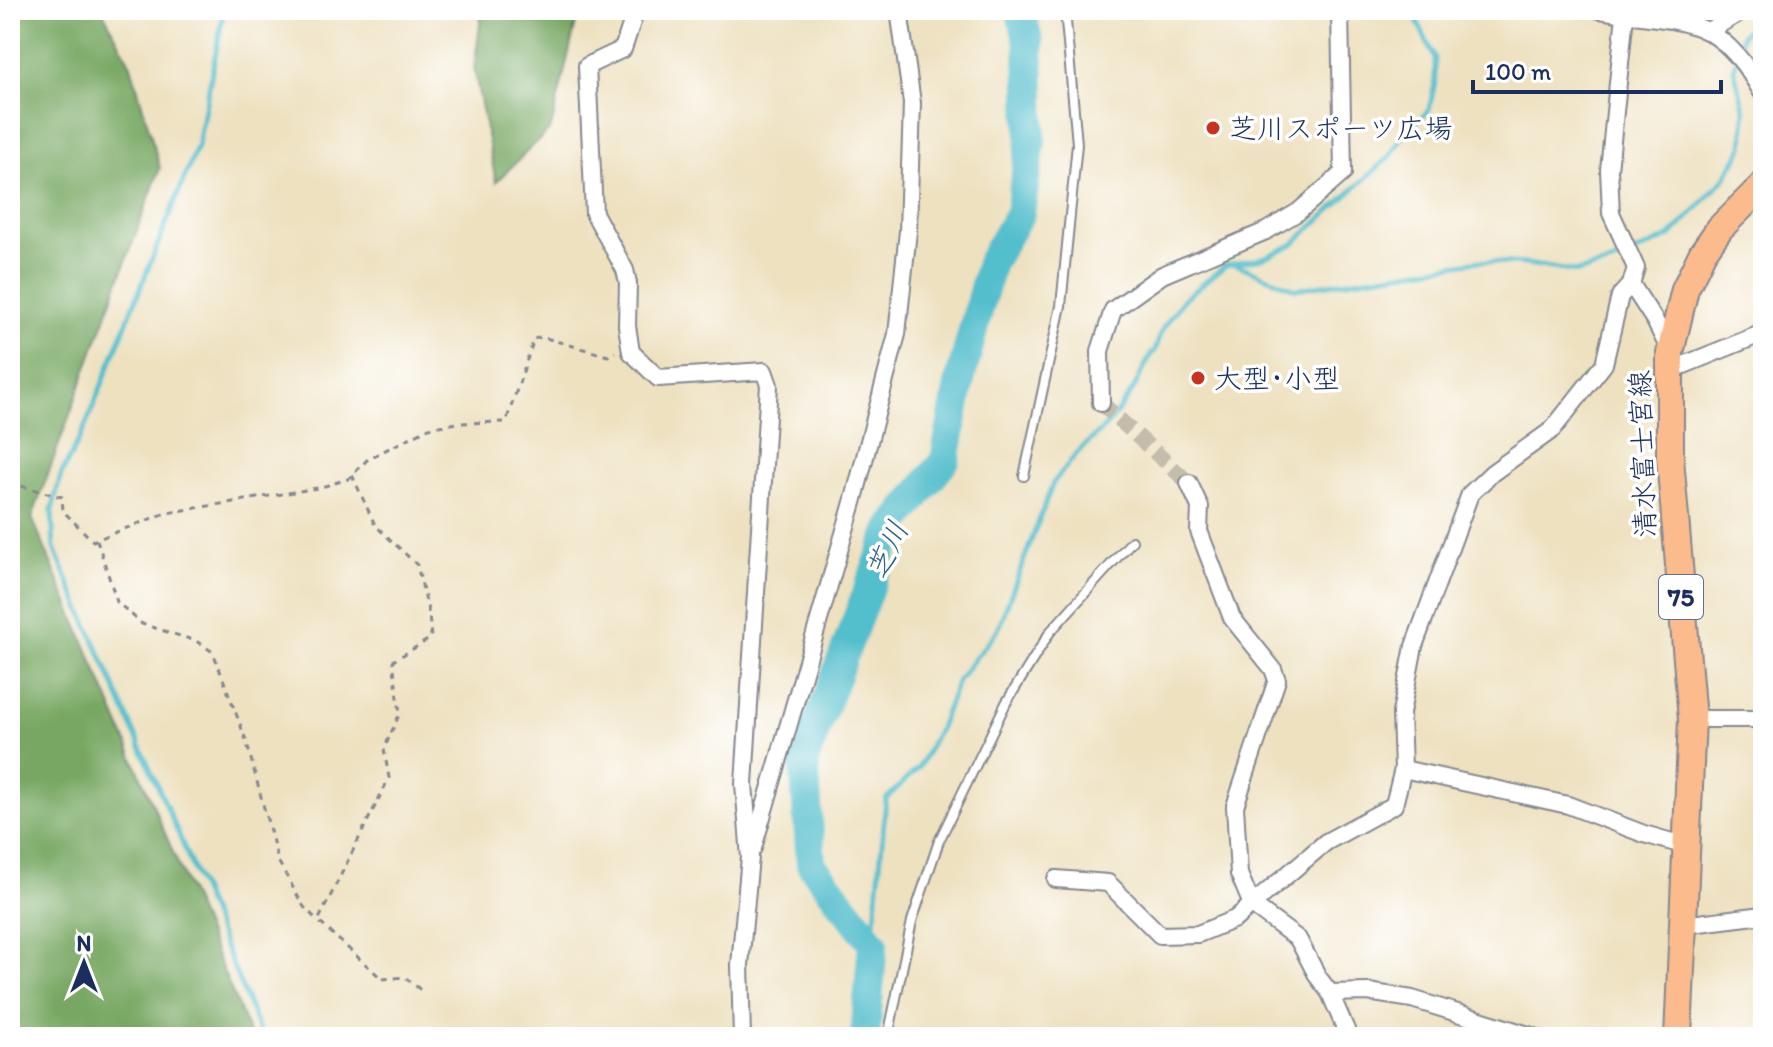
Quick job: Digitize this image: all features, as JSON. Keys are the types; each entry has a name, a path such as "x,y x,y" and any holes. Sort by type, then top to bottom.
{"main road":[{"name":"清水富士宮線","path":"1678,1037 1692,719 1670,458 1670,362 1685,289 1703,252 1720,228 1763,185"}],"street":[{"path":"636,10 623,49 587,66 594,213 625,270 631,352 658,378 764,371 769,385 744,784 750,857 740,965 742,1037"},
{"path":"750,857 861,473 897,334 908,231 912,131 912,103 899,10"},
{"path":"1101,403 1100,351 1113,310 1162,275 1266,231 1298,212 1343,173 1340,10"},
{"path":"1599,10 1681,20 1710,30 1739,57 1760,88"},
{"path":"1710,30 1744,10"},
{"path":"1625,15 1609,170 1611,213 1670,362 1763,335"},
{"path":"1056,879 1108,883 1160,935 1198,934 1235,919 1326,842 1394,805 1403,769 1401,713 1414,646 1470,494 1492,473 1552,430 1604,364 1620,296 1634,276"},
{"path":"1189,483 1200,507 1199,531 1232,618 1273,669 1277,680 1235,806 1239,874 1252,905 1298,939 1330,993 1349,1037"},
{"path":"1692,719 1763,719"},
{"path":"1403,769 1568,805 1644,834 1686,846"},
{"path":"1683,925 1763,915"},
{"path":"1330,993 1368,992 1412,999 1535,1037"}],"lane":[{"path":"1024,476 1061,306 1077,144 1065,10"},
{"path":"888,1037 912,921 939,841 1006,703 1050,632 1132,541"}],"path":[{"path":"10,483 62,497 63,511 93,541 166,513 318,488 348,479 368,459 429,428 457,423 506,422 534,339 542,337 608,356 629,344"},
{"path":"318,921 389,778 384,749 400,713 393,661 431,638 429,614 417,565 375,525 352,475"},
{"path":"97,540 117,602 142,624 196,641 213,652 246,740 278,861 304,907 382,979 405,977 423,992"}],"green space":[{"path":"10,10 102,10 131,65 160,168 32,518 251,1037 10,1037"},
{"path":"482,10 579,10 551,128 496,182 474,68"}],"waterway":[{"path":"224,10 198,144 83,432 61,475 52,510 54,548 179,835 262,1037"},
{"name":"芝川","path":"865,1037 873,943 811,864 804,760 891,529 945,460 960,380 991,262 1020,213 1031,141 1029,42 1020,10"},
{"path":"873,943 886,799 919,767 941,725 958,680 998,629 1053,483 1078,452 1110,422 1133,390 1155,351 1163,328 1184,299 1226,265 1263,258 1292,245 1389,157 1405,133 1429,110 1435,83 1435,59 1412,10"},
{"path":"1738,51 1742,35 1763,13"},
{"path":"1235,264 1296,289 1478,261 1527,264 1577,272 1612,263 1671,236 1726,177 1743,147 1745,112 1734,69 1736,61"}],"tunnel":[{"path":"1101,403 1189,483"}],"place":[{"name":"芝川スポーツ広場","path":"1213,128"},
{"name":"大型･小型","path":"1198,378"}]}
